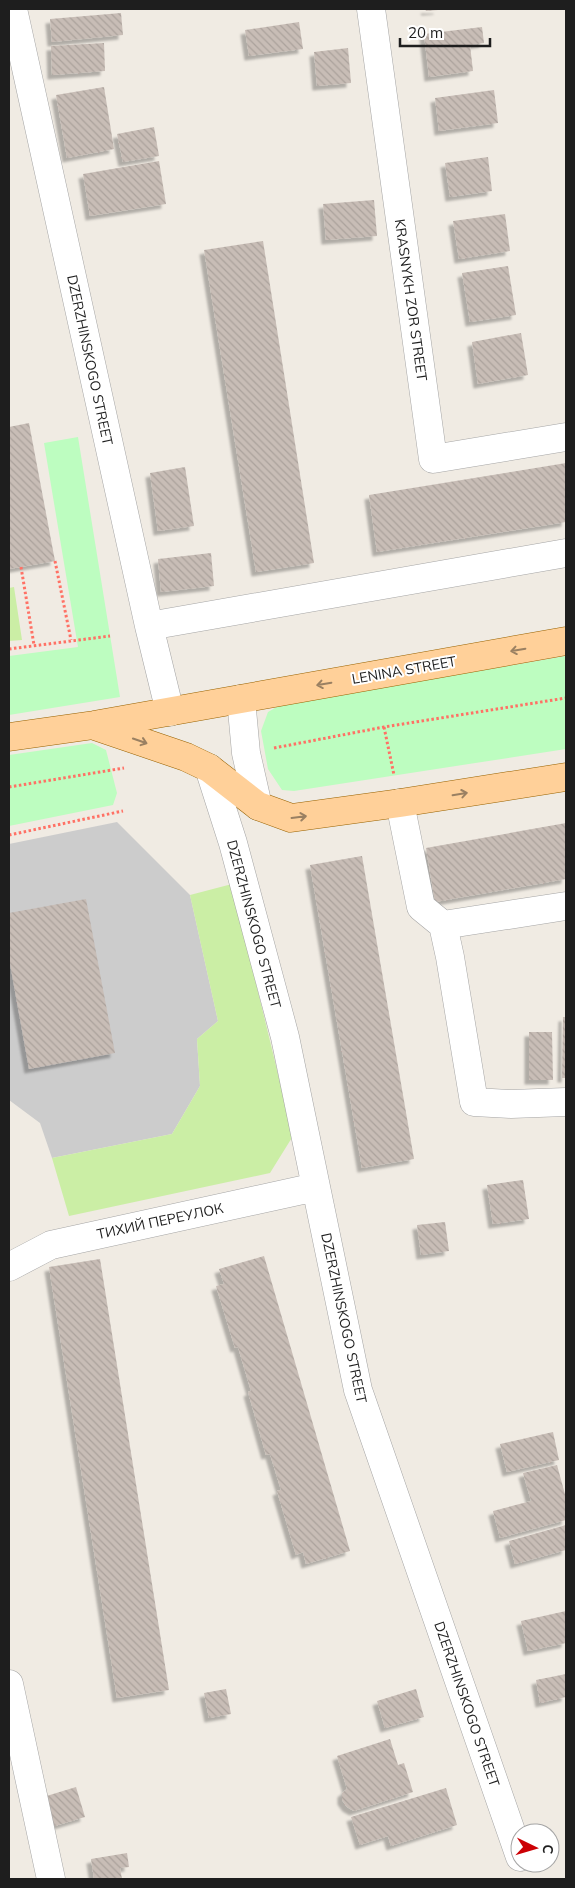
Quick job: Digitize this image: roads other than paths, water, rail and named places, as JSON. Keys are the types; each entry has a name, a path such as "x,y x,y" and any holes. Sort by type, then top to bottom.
{"main road":[{"name":"LENINA STREET","path":"9,737 170,712 566,641"},
{"name":"LENINA STREET","path":"94,725 186,757 209,768 258,806 291,818 400,804 566,776"}],"street":[{"name":"DZERZHINSKOGO STREET","path":"13,9 149,626 170,712"},
{"name":"KRASNYKH ZOR STREET","path":"371,9 433,458 566,437"},
{"path":"149,626 566,553"},
{"path":"241,699 246,753 258,806"},
{"name":"DZERZHINSKOGO STREET","path":"209,768 232,843 285,1037 358,1390 510,1828"},
{"path":"400,804 421,908 443,925 474,1102 510,1104 566,1102"},
{"path":"443,925 566,906"},
{"name":"ТИХИЙ ПЕРЕУЛОК","path":"9,1267 52,1245 316,1187"},
{"path":"9,1684 51,1879"}]}
